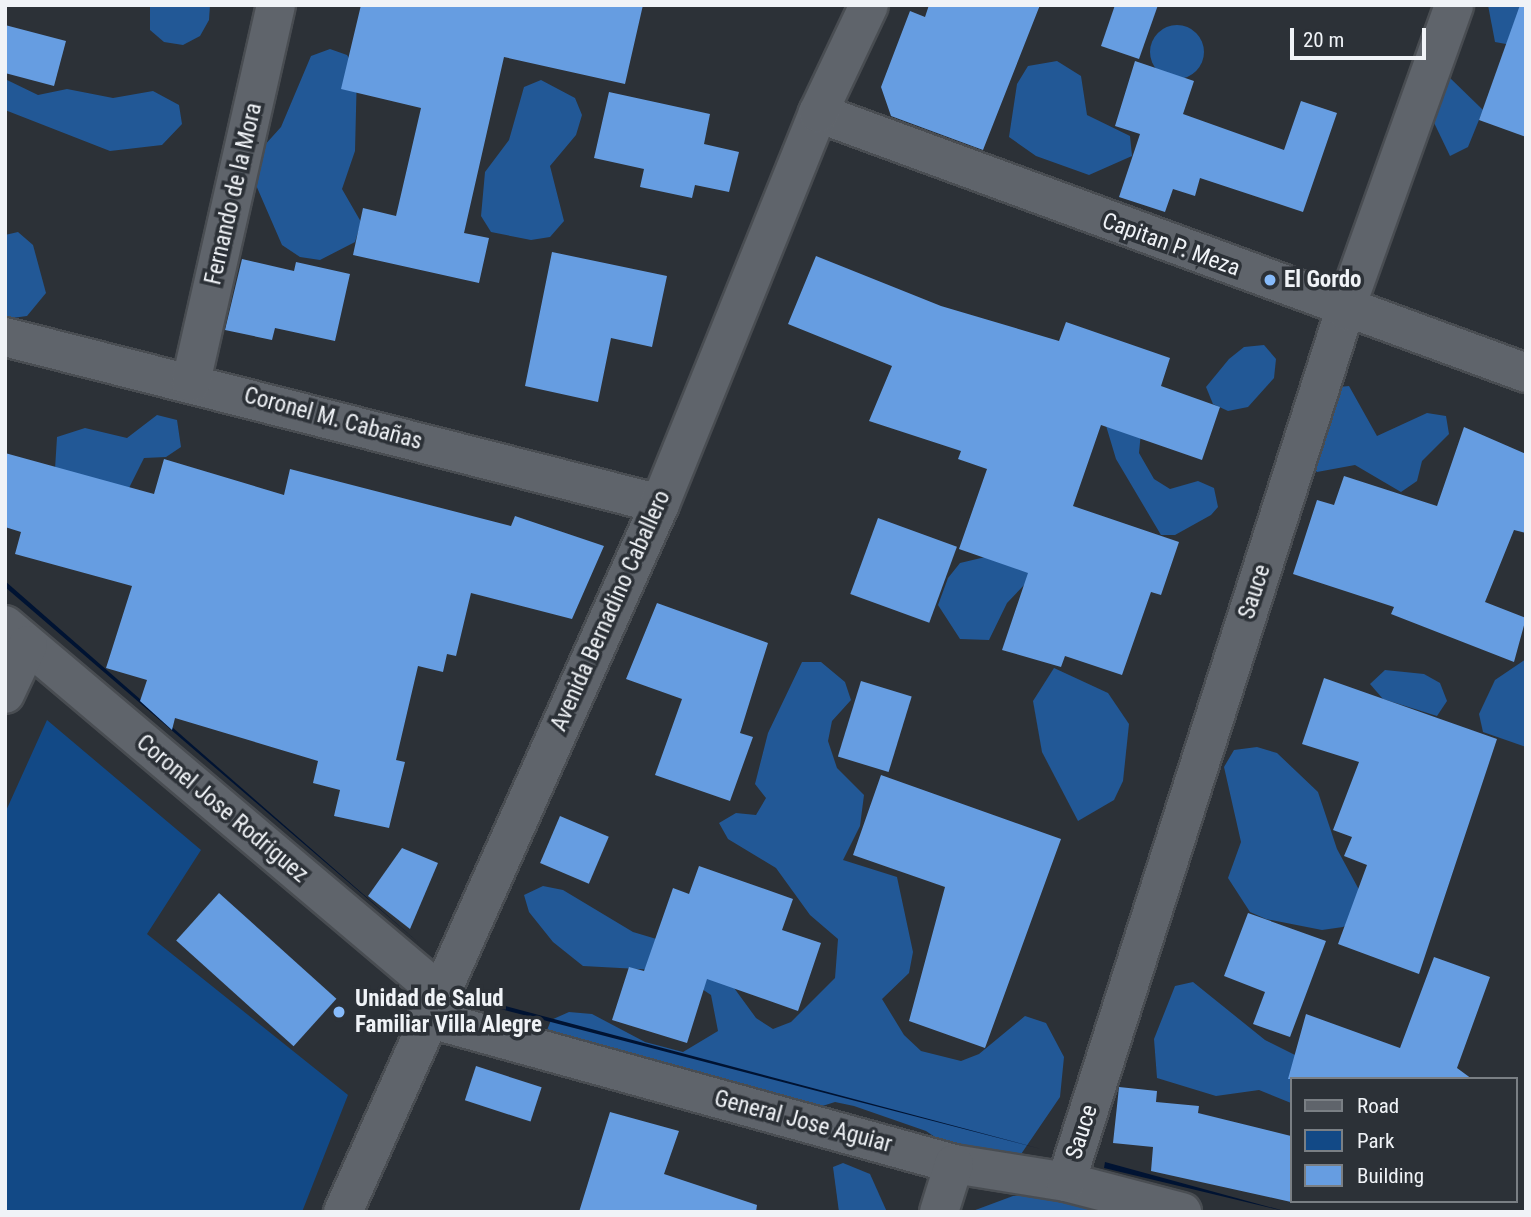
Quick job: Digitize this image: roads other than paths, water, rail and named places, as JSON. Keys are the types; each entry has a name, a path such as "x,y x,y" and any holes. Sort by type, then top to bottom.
{"street":[{"name":"Fernando de la Mora","path":"191,382 276,5"},
{"name":"Avenida Bernadino Caballero","path":"343,1212 433,1005 660,504 818,113 869,5"},
{"name":"Sauce","path":"1066,1182 1345,310 1454,5"},
{"name":"Capitan P. Meza","path":"818,113 1345,310 1526,373"},
{"name":"Coronel M. Cabañas","path":"5,337 191,382 660,504"},
{"name":"Coronel Jose Rodriguez","path":"16,635 433,1005"},
{"path":"5,694 16,635"},
{"name":"General Jose Aguiar","path":"433,1005 954,1164 1066,1182 1182,1212"},
{"path":"939,1212 954,1164"}],"place":[{"name":"El Gordo","path":"1270,280"},
{"name":"Unidad de Salud Familiar Villa Alegre","path":"339,1012"}]}
